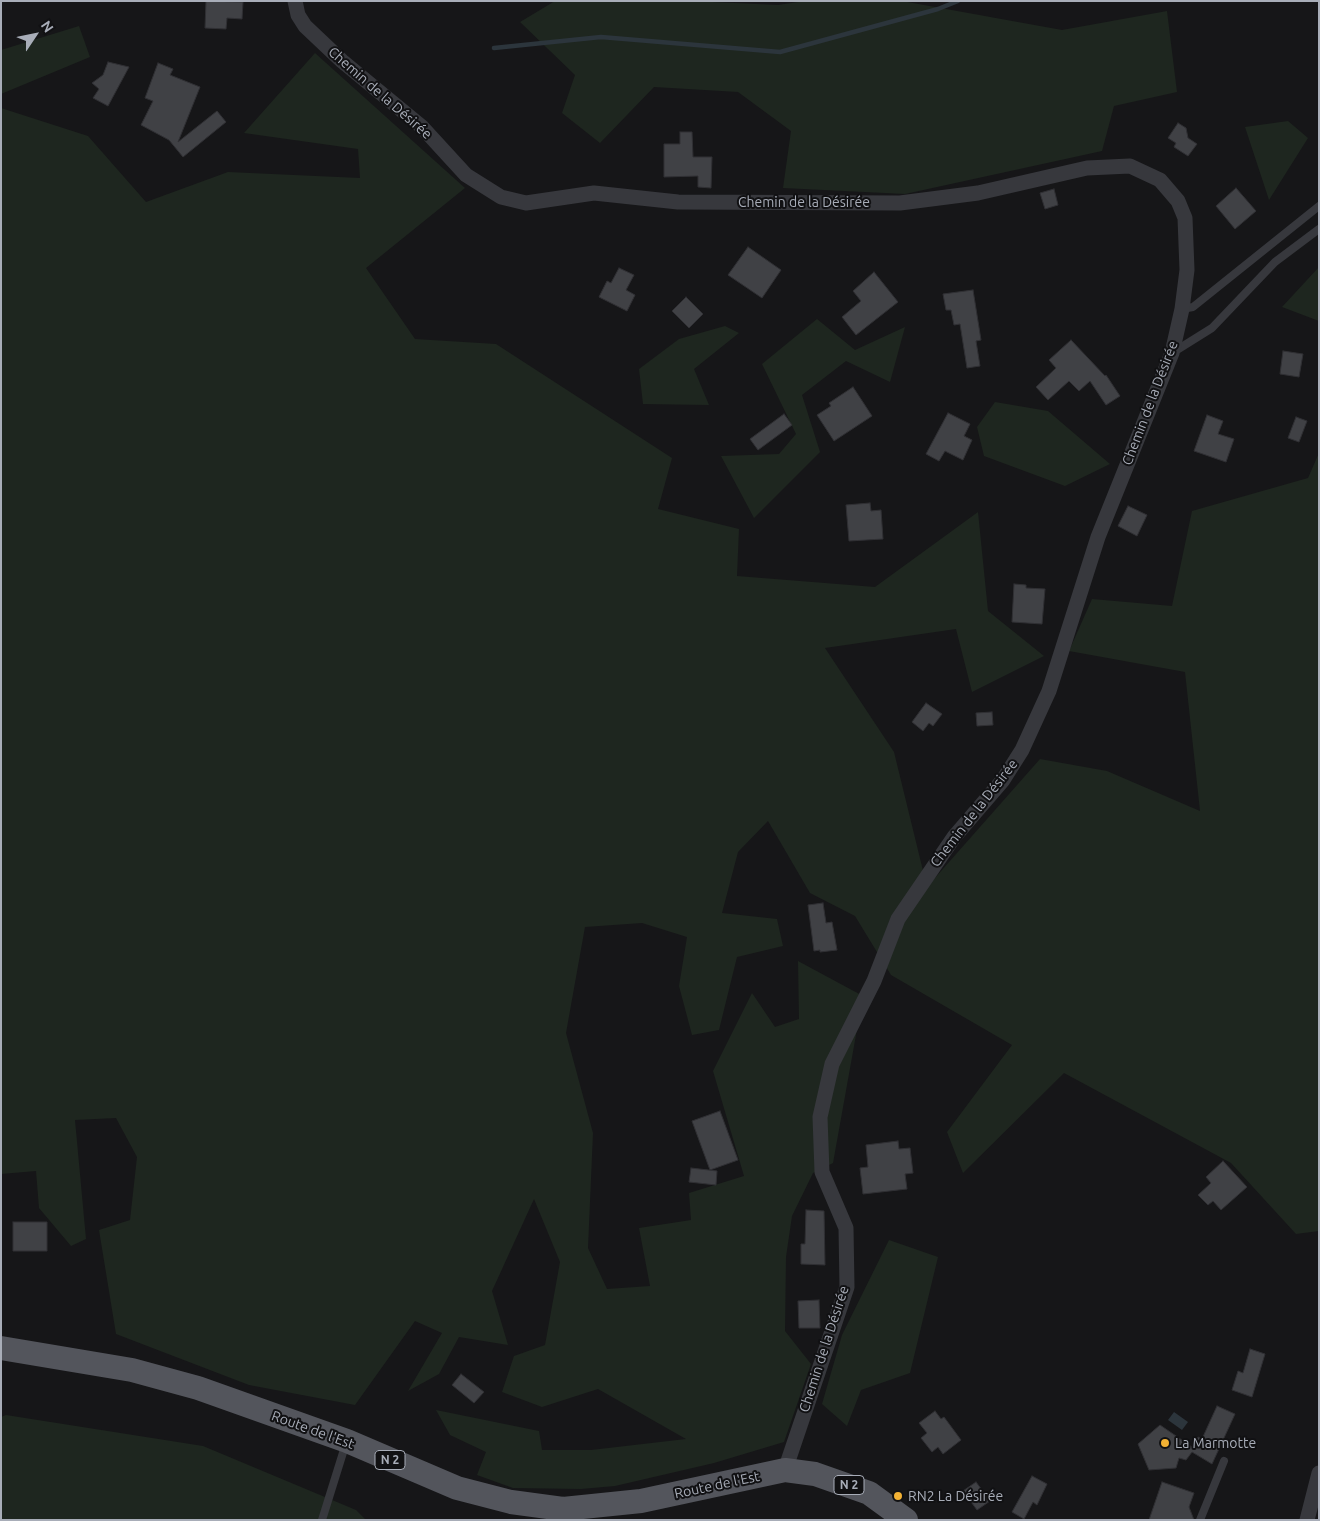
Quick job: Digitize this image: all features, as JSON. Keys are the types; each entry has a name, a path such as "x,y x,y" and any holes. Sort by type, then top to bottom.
{"main road":[{"name":"Route de l'Est","path":"1,1348 132,1370 198,1388 346,1441 457,1488 512,1502 563,1508 600,1509 641,1502 785,1470 815,1474 869,1493 906,1520"}],"street":[{"name":"Chemin de la Désirée","path":"295,1 298,15 304,26 342,61 422,127 466,175 501,196 526,204 594,193 678,202 900,202 978,193 1087,168 1130,166 1160,180 1178,202 1185,218 1187,270 1182,309 1172,353 1098,537 1049,691 1022,750 1003,780 954,837 898,919 874,981 832,1064 820,1117 822,1172 846,1228 847,1287 785,1470"},
{"path":"1306,1520 1319,1473"}],"lane":[{"path":"1182,309 1193,306 1319,206"},
{"path":"1172,353 1212,328 1275,262 1319,229"},
{"path":"322,1520 346,1441"},
{"path":"1200,1520 1224,1461"}],"shaded area":[{"path":"555,1 691,1 778,5 805,1 902,1 1062,30 1167,11 1177,92 1114,106 1102,151 905,194 783,188 791,131 738,92 654,87 600,143 562,113 575,75 520,22"},
{"path":"79,26 90,57 1,94 1,50"},
{"path":"315,53 465,188 366,268 415,339 496,344 672,458 658,509 739,529 737,576 875,587 978,512 988,611 1044,656 972,692 956,629 825,648 894,752 927,887 1040,759 1107,771 1200,811 1185,672 1069,651 1092,599 1172,606 1192,511 1308,478 1319,453 1319,1231 1296,1234 1231,1163 1064,1073 963,1173 947,1132 1012,1045 891,975 855,916 810,893 768,821 738,852 722,913 777,919 783,946 737,957 719,1030 692,1035 679,986 687,937 642,923 585,927 566,1033 593,1133 588,1248 607,1289 650,1286 639,1228 691,1220 689,1193 744,1176 713,1071 752,993 775,1027 799,1019 798,961 863,996 833,1163 813,1173 792,1216 786,1257 785,1331 811,1364 784,1442 714,1463 615,1486 581,1489 513,1488 477,1475 486,1452 450,1435 436,1410 539,1431 542,1450 591,1450 686,1439 598,1389 542,1407 502,1392 514,1356 545,1345 560,1262 534,1199 492,1291 508,1345 459,1337 439,1374 408,1391 442,1333 415,1321 355,1405 249,1385 116,1334 99,1230 130,1220 137,1157 116,1118 75,1120 86,1239 71,1246 39,1208 36,1171 1,1174 1,108 88,136 146,202 228,172 360,178 358,149 244,133"},
{"path":"1288,121 1308,138 1269,200 1245,127"},
{"path":"1319,267 1319,321 1282,307"},
{"path":"817,319 855,350 905,327 890,382 846,361 802,395 820,452 754,518 721,456 779,454 796,434 762,364"},
{"path":"725,326 739,333 694,369 709,405 643,404 639,369 679,339"},
{"path":"995,402 1048,411 1110,464 1065,486 984,456 977,427"},
{"path":"889,1240 938,1257 910,1373 861,1390 847,1426 822,1404 842,1335"},
{"path":"1174,1412 1188,1422 1182,1430 1168,1420"},
{"path":"6,1415 203,1446 356,1510 366,1520 1,1520 1,1417"}],"building":[{"path":"206,1 243,2 242,19 227,18 226,29 205,28"},
{"path":"108,62 129,67 108,106 93,98 99,89 92,83 103,75"},
{"path":"158,63 173,69 170,75 200,87 178,142 217,111 226,122 183,157 169,140 141,125 153,101 145,98"},
{"path":"1178,123 1186,128 1188,138 1197,144 1188,156 1174,147 1176,143 1168,138"},
{"path":"680,132 692,132 693,157 712,157 711,188 698,187 698,176 664,177 664,144 680,144"},
{"path":"1236,188 1256,211 1235,229 1216,206"},
{"path":"1054,189 1058,205 1045,209 1040,193"},
{"path":"748,247 781,270 762,298 728,275"},
{"path":"619,268 634,275 626,290 635,295 627,311 599,297 607,281 611,283"},
{"path":"874,272 898,302 856,335 842,317 861,301 853,291"},
{"path":"973,290 981,340 976,341 980,366 967,368 960,324 954,325 951,310 946,310 943,294"},
{"path":"686,297 703,314 689,328 672,311"},
{"path":"1071,340 1106,375 1120,396 1106,405 1090,381 1079,391 1069,381 1048,400 1036,387 1056,368 1049,360"},
{"path":"1283,351 1303,354 1299,377 1280,374"},
{"path":"853,387 872,416 834,441 817,415 831,406 829,403"},
{"path":"948,413 970,424 964,436 972,440 963,460 945,451 939,461 926,454"},
{"path":"784,414 792,425 758,450 750,439"},
{"path":"1207,415 1223,421 1218,434 1234,439 1226,462 1194,451"},
{"path":"1296,417 1307,421 1299,442 1288,438"},
{"path":"870,503 871,511 881,510 883,539 849,541 846,505"},
{"path":"1128,506 1147,515 1137,536 1118,526"},
{"path":"1014,584 1026,585 1026,588 1045,589 1042,624 1012,622"},
{"path":"926,703 942,714 933,726 929,723 923,731 912,722"},
{"path":"992,712 993,725 977,726 976,713"},
{"path":"823,903 826,923 832,922 837,950 820,952 820,950 814,951 808,905"},
{"path":"720,1111 738,1160 710,1170 692,1121"},
{"path":"898,1141 899,1149 910,1148 913,1173 905,1174 907,1189 863,1194 860,1168 868,1167 866,1145"},
{"path":"1223,1161 1247,1187 1221,1210 1213,1201 1208,1205 1198,1195 1211,1183 1206,1177"},
{"path":"691,1168 717,1171 716,1185 689,1182"},
{"path":"806,1210 824,1211 825,1265 801,1264 801,1244 805,1244"},
{"path":"13,1222 47,1222 47,1251 13,1251"},
{"path":"819,1300 820,1328 799,1328 798,1301"},
{"path":"1250,1349 1265,1354 1252,1397 1232,1390 1238,1371 1243,1373"},
{"path":"461,1374 484,1392 474,1403 452,1385"},
{"path":"1217,1406 1235,1414 1212,1464 1192,1452 1186,1460 1179,1458 1176,1468 1149,1470 1138,1444 1160,1425 1192,1447 1198,1437 1202,1439"},
{"path":"935,1411 941,1419 944,1417 961,1440 943,1454 938,1447 932,1452 921,1438 927,1433 919,1423"},
{"path":"1032,1476 1047,1484 1037,1505 1033,1502 1024,1519 1012,1512"},
{"path":"976,1482 990,1501 977,1510 963,1491"},
{"path":"1162,1482 1194,1493 1189,1507 1194,1520 1149,1520"}],"waterway":[{"path":"494,48 601,37 780,52 938,9 958,1"}],"place":[{"name":"La Marmotte","path":"1165,1443"},
{"name":"RN2 La Désirée","path":"898,1496"}]}
